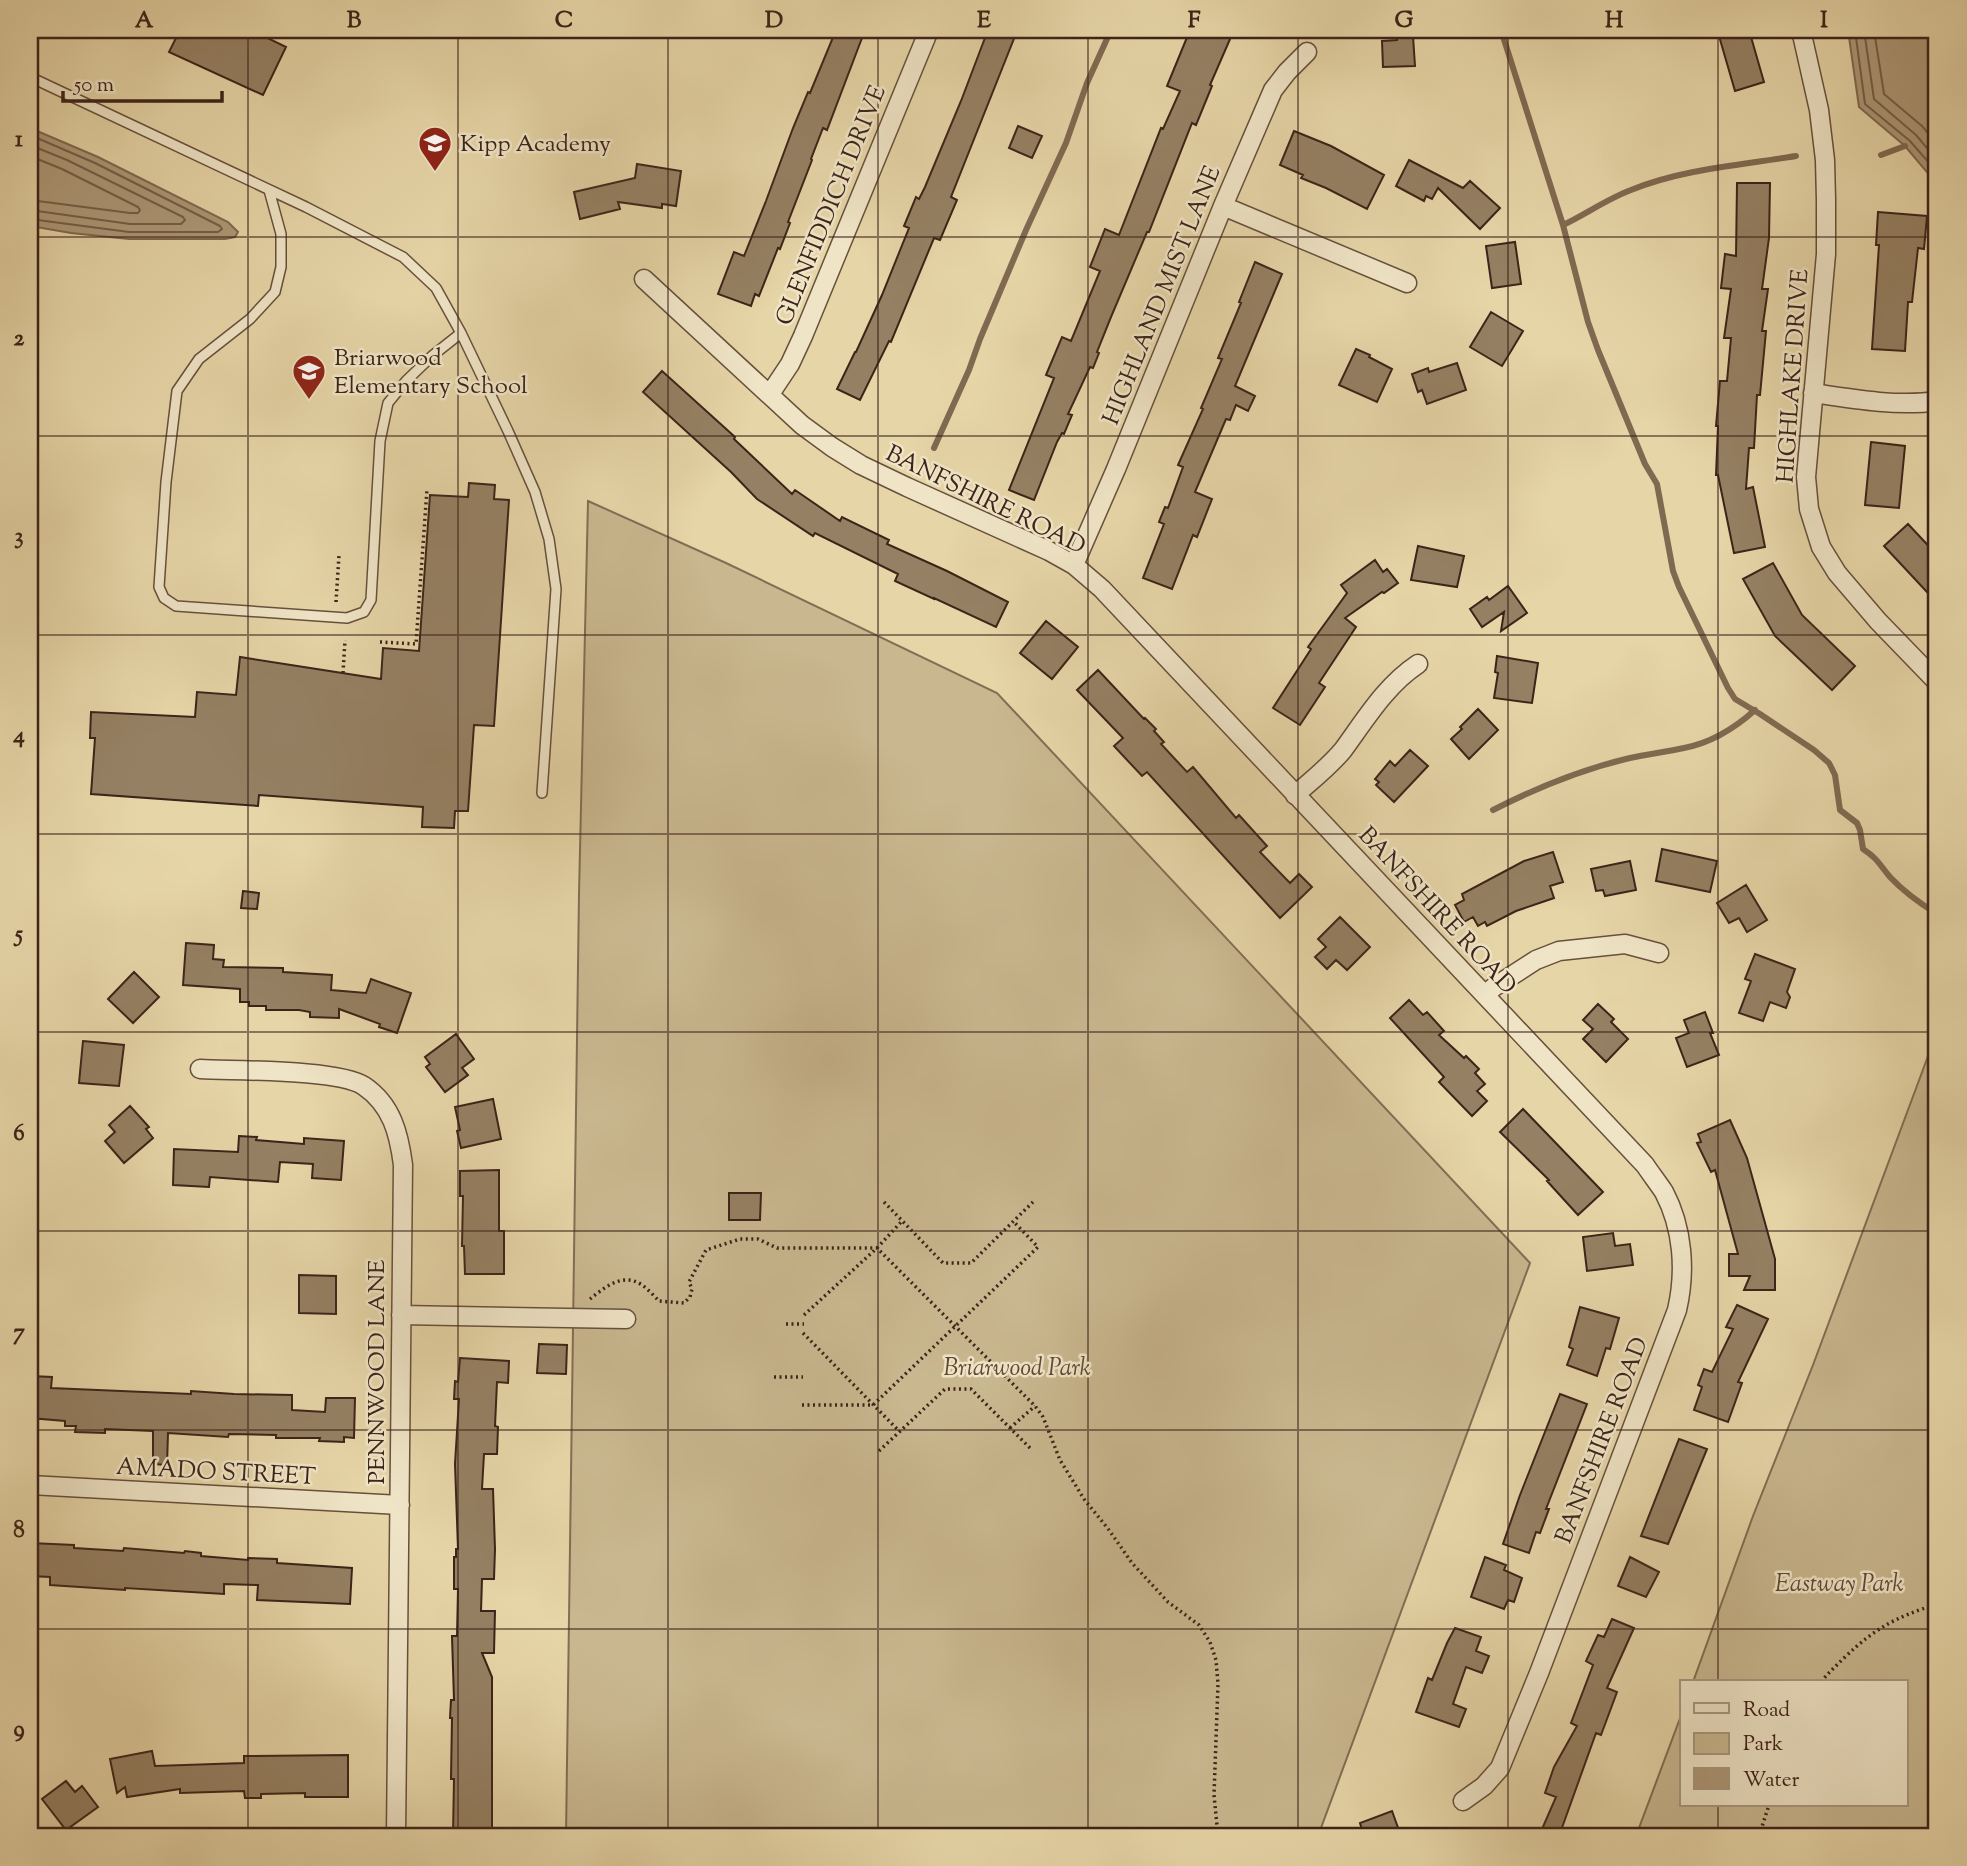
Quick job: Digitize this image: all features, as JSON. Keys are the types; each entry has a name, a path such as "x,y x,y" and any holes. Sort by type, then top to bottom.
{"street":[{"name":"GLENFIDDICH DRIVE","path":"770,394 790,364 803,336 929,30"},
{"name":"HIGHLAKE DRIVE","path":"1801,30 1819,110 1825,160 1826,254 1806,477 1809,509 1821,547 1837,573 1878,621 1937,682"},
{"name":"HIGHLAND MIST LANE","path":"1074,565 1273,90 1307,52"},
{"path":"1223,206 1407,283"},
{"name":"BANFSHIRE ROAD","path":"644,279 802,425 832,447 861,465 1049,551 1074,565 1102,589 1645,1165 1663,1192 1679,1233 1682,1259 1681,1291 1676,1310 1500,1768 1484,1786 1463,1801"},
{"path":"1813,393 1883,402 1937,401"},
{"path":"1295,794 1324,770 1391,687 1418,664"},
{"path":"1485,995 1536,960 1559,951 1625,944 1659,953"},
{"name":"PENNWOOD LANE","path":"200,1069 314,1074 354,1081 365,1087 383,1104 397,1129 403,1165 396,1836"},
{"path":"401,1315 626,1319"},
{"name":"AMADO STREET","path":"30,1485 400,1505"}],"lane":[{"path":"30,77 306,206 403,257 436,289 461,333 535,492 549,539 556,589 542,793"},
{"path":"269,190 281,234 281,267 275,292 250,319 199,359 177,391 166,482 159,587 164,598 176,606 347,618 363,612 371,600 380,440 388,403 415,372 461,333"}],"path":[{"path":"380,642 416,644 427,489"},
{"path":"335,617 339,555"},
{"path":"343,673 345,640"},
{"path":"884,1202 943,1263 971,1263 1033,1202"},
{"path":"804,1315 877,1248 902,1221"},
{"path":"802,1405 873,1405 1038,1247 1013,1221"},
{"path":"578,1301 591,1299 606,1286 623,1279 641,1284 659,1301 684,1303 690,1297 692,1289 689,1282 706,1250 740,1239 758,1238 776,1248 877,1248 1035,1406 1043,1417 1060,1460 1084,1499 1132,1563 1168,1602 1199,1625 1210,1642 1216,1660 1218,1684 1214,1795 1218,1836"},
{"path":"786,1324 804,1324"},
{"path":"803,1333 899,1432"},
{"path":"774,1377 803,1377"},
{"path":"879,1451 945,1389 971,1389 1031,1449"},
{"path":"1010,1428 1035,1406"},
{"path":"1823,1680 1860,1643 1884,1625 1908,1613 1937,1604"},
{"path":"1759,1836 1769,1806"}],"green space":[{"name":"Briarwood Park","path":"588,501 726,563 997,693 1530,1263 1318,1836 566,1836 579,894"},
{"name":"Eastway Park","path":"1937,1032 1937,1836 1636,1836 1680,1718 1680,1806 1908,1806 1908,1680 1694,1680 1753,1516 1813,1365"}],"water":[{"path":"1848,30 1937,30 1937,180 1931,177 1905,146 1859,107"},
{"path":"30,128 98,157 228,222 238,232 235,237 225,239 129,239 30,226"}],"building":[{"path":"180,30 251,30 286,47 263,95 169,52"},
{"path":"836,30 865,30 827,130 823,128 788,222 790,223 759,296 755,294 751,306 718,294 734,252 744,256 793,128"},
{"path":"988,30 1000,30 1015,36 951,197 957,200 940,240 934,238 891,342 889,341 860,400 837,389 882,295 909,228 904,226 916,197 919,199 925,187"},
{"path":"1190,30 1234,30 1196,125 1192,123 1149,232 1111,317 1093,368 1090,367 1068,414 1072,415 1064,434 1062,433 1057,442 1034,500 1009,490 1054,378 1046,375 1062,337 1071,341 1100,271 1090,267 1105,229 1119,235 1161,128 1163,129 1180,91 1167,86"},
{"path":"1749,30 1764,82 1735,91 1719,36"},
{"path":"1413,36 1415,66 1383,67 1382,41"},
{"path":"1018,126 1042,136 1032,158 1009,148"},
{"path":"1294,131 1331,146 1384,175 1367,209 1301,178 1303,175 1280,165"},
{"path":"1409,160 1463,188 1470,181 1500,208 1480,229 1438,188 1432,199 1426,196 1424,201 1396,186"},
{"path":"637,164 681,171 676,206 662,204 662,208 618,202 620,209 580,219 574,192 635,178"},
{"path":"1737,183 1770,183 1769,238 1762,289 1768,289 1762,331 1766,331 1760,395 1757,395 1754,448 1749,448 1746,489 1753,487 1765,547 1734,553 1716,475 1716,426 1720,381 1727,381 1731,338 1724,338 1731,289 1721,288 1725,254 1736,256"},
{"path":"1878,212 1927,216 1924,249 1918,248 1912,302 1908,302 1905,351 1872,349 1879,245 1876,245"},
{"path":"1515,242 1521,284 1492,288 1486,246"},
{"path":"1255,262 1282,274 1235,386 1255,396 1248,411 1236,405 1230,420 1226,419 1195,492 1212,499 1197,537 1193,535 1172,589 1143,578 1164,524 1159,522 1165,507 1168,508 1183,467 1178,465 1222,359 1218,358"},
{"path":"1491,312 1523,331 1502,366 1470,347"},
{"path":"1356,349 1392,369 1377,402 1339,385"},
{"path":"1457,363 1466,390 1427,404 1422,390 1418,392 1412,374"},
{"path":"662,371 735,437 734,439 792,494 795,490 840,521 842,517 889,540 887,544 1008,602 996,627 895,581 898,574 815,533 813,536 757,499 643,392"},
{"path":"1871,442 1905,446 1899,508 1865,505"},
{"path":"469,483 495,485 494,499 509,500 494,726 474,725 468,811 455,811 454,828 422,827 423,807 259,795 258,806 91,794 95,738 90,738 91,712 195,717 197,692 236,695 240,657 381,679 383,648 419,651 430,495 468,497"},
{"path":"1908,524 1937,555 1937,582 1927,592 1884,546"},
{"path":"1418,546 1464,556 1457,587 1411,580"},
{"path":"1375,560 1383,572 1387,569 1398,583 1345,618 1356,627 1319,683 1325,687 1300,725 1273,708 1311,649 1308,647 1347,593 1341,585"},
{"path":"1773,563 1802,615 1855,666 1832,690 1775,636 1743,579"},
{"path":"1508,586 1527,613 1501,631 1504,612 1482,627 1470,609 1487,597 1489,600"},
{"path":"1046,621 1078,647 1052,679 1020,653"},
{"path":"1497,656 1538,663 1532,703 1494,698 1498,673 1495,672"},
{"path":"1098,670 1156,729 1154,731 1164,742 1161,744 1187,772 1193,767 1236,818 1239,815 1267,846 1260,852 1290,883 1299,874 1312,887 1280,918 1147,772 1142,776 1114,746 1123,738 1077,690"},
{"path":"1478,709 1498,730 1469,759 1451,739"},
{"path":"1410,750 1428,766 1394,802 1376,785 1379,782 1375,779 1390,761 1395,766"},
{"path":"1662,849 1717,861 1710,892 1656,881"},
{"path":"1553,852 1563,882 1550,886 1554,898 1516,911 1487,926 1485,922 1478,926 1473,917 1464,922 1455,905 1464,900 1462,894 1524,861"},
{"path":"1630,861 1636,890 1605,896 1603,890 1596,891 1591,869"},
{"path":"1746,885 1767,920 1747,932 1739,918 1729,923 1717,903"},
{"path":"243,891 259,893 257,909 241,908"},
{"path":"1340,917 1370,947 1347,970 1336,960 1327,969 1315,957 1326,947 1318,939"},
{"path":"186,943 214,945 213,959 224,960 223,967 283,968 283,972 332,975 331,990 366,993 371,979 411,993 397,1033 339,1009 339,1018 310,1017 310,1012 299,1010 266,1010 266,1006 249,1006 249,1002 240,1002 240,989 183,985"},
{"path":"1755,954 1795,969 1787,992 1790,997 1786,1008 1770,1002 1763,1021 1739,1013 1751,981 1745,979"},
{"path":"134,972 159,997 133,1023 108,999"},
{"path":"1409,1000 1423,1015 1427,1012 1444,1031 1439,1035 1479,1069 1475,1073 1485,1084 1477,1091 1487,1101 1472,1116 1439,1082 1444,1077 1390,1018"},
{"path":"1598,1004 1614,1019 1611,1022 1628,1039 1606,1062 1583,1039 1593,1029 1583,1020"},
{"path":"1705,1012 1719,1055 1687,1067 1676,1038 1689,1033 1684,1020"},
{"path":"456,1034 474,1059 462,1068 468,1075 445,1092 426,1067 430,1064 425,1057"},
{"path":"83,1041 124,1045 119,1086 79,1083"},
{"path":"493,1099 501,1139 461,1148 455,1107"},
{"path":"130,1106 149,1127 146,1129 153,1138 124,1163 105,1141 115,1132 109,1125"},
{"path":"1523,1109 1603,1192 1578,1215 1547,1181 1549,1180 1500,1132"},
{"path":"1730,1120 1747,1158 1775,1259 1775,1290 1744,1290 1750,1276 1729,1276 1729,1254 1738,1254 1715,1170 1711,1172 1697,1143 1701,1142 1698,1134"},
{"path":"239,1136 304,1144 304,1138 344,1141 341,1180 312,1178 313,1164 280,1162 278,1182 210,1177 209,1187 173,1185 174,1149 238,1152"},
{"path":"499,1170 499,1231 504,1231 504,1274 465,1274 460,1171"},
{"path":"729,1193 761,1193 760,1220 729,1220"},
{"path":"1613,1233 1615,1246 1630,1244 1633,1265 1587,1271 1583,1237"},
{"path":"299,1275 336,1276 336,1314 299,1313"},
{"path":"1737,1305 1768,1319 1738,1382 1742,1383 1728,1422 1694,1410 1702,1387 1698,1385 1704,1369 1712,1372 1733,1329 1726,1327"},
{"path":"1580,1307 1619,1318 1610,1349 1606,1348 1597,1376 1567,1365 1573,1349 1569,1347"},
{"path":"539,1344 567,1345 566,1374 537,1373"},
{"path":"460,1358 509,1361 508,1383 497,1382 497,1454 484,1454 482,1489 493,1489 495,1549 494,1579 482,1579 481,1611 495,1611 494,1653 482,1653 492,1677 492,1836 453,1836 454,1779 451,1779 450,1718 451,1700 454,1700 452,1636 457,1636 458,1589 454,1589 454,1557 458,1549 455,1464 459,1399 454,1399"},
{"path":"30,1376 52,1377 51,1388 292,1395 292,1410 325,1412 326,1398 355,1398 354,1438 344,1437 344,1442 319,1441 320,1438 276,1438 276,1435 229,1434 228,1437 168,1433 167,1465 153,1464 153,1431 105,1429 105,1433 75,1432 76,1426 65,1426 65,1421 30,1418"},
{"path":"1560,1394 1587,1404 1546,1509 1549,1509 1540,1533 1536,1532 1529,1553 1503,1544"},
{"path":"1679,1439 1707,1449 1668,1544 1641,1536"},
{"path":"30,1543 123,1551 124,1548 185,1551 201,1553 201,1556 248,1560 277,1559 277,1563 352,1568 350,1604 257,1600 258,1585 224,1584 224,1594 50,1585 50,1577 30,1576"},
{"path":"1485,1557 1506,1565 1504,1570 1522,1578 1514,1602 1508,1600 1504,1609 1471,1597"},
{"path":"1630,1557 1659,1572 1646,1597 1618,1586"},
{"path":"1612,1619 1634,1628 1607,1688 1617,1692 1601,1735 1596,1733 1559,1836 1539,1836 1556,1797 1545,1793 1554,1767 1577,1726 1571,1723 1593,1665 1586,1661 1598,1635 1604,1637"},
{"path":"1455,1628 1481,1637 1476,1651 1489,1656 1482,1673 1466,1667 1453,1704 1466,1709 1459,1727 1416,1712 1428,1678 1432,1680"},
{"path":"152,1751 155,1766 244,1763 244,1756 348,1755 348,1797 305,1797 305,1793 261,1794 261,1798 245,1798 244,1791 180,1793 180,1789 127,1797 125,1787 117,1793 110,1759"},
{"path":"66,1781 75,1792 82,1786 98,1807 66,1830 42,1799"},
{"path":"1392,1811 1401,1836 1364,1836 1360,1823"}],"waterway":[{"path":"934,448 1026,230 1066,143 1087,83 1111,30"},
{"path":"1501,30 1563,225 1588,322 1645,464 1657,484 1673,571 1728,688 1735,699 1814,750 1829,763 1835,775 1840,810 1857,823 1863,849 1901,887 1937,914"},
{"path":"1881,155 1905,146"},
{"path":"1563,225 1613,198 1671,177 1796,156"},
{"path":"1493,810 1577,773 1713,739 1755,710"}],"place":[{"name":"Kipp Academy","path":"435,173"},
{"name":"Briarwood Elementary School","path":"309,401"}]}
